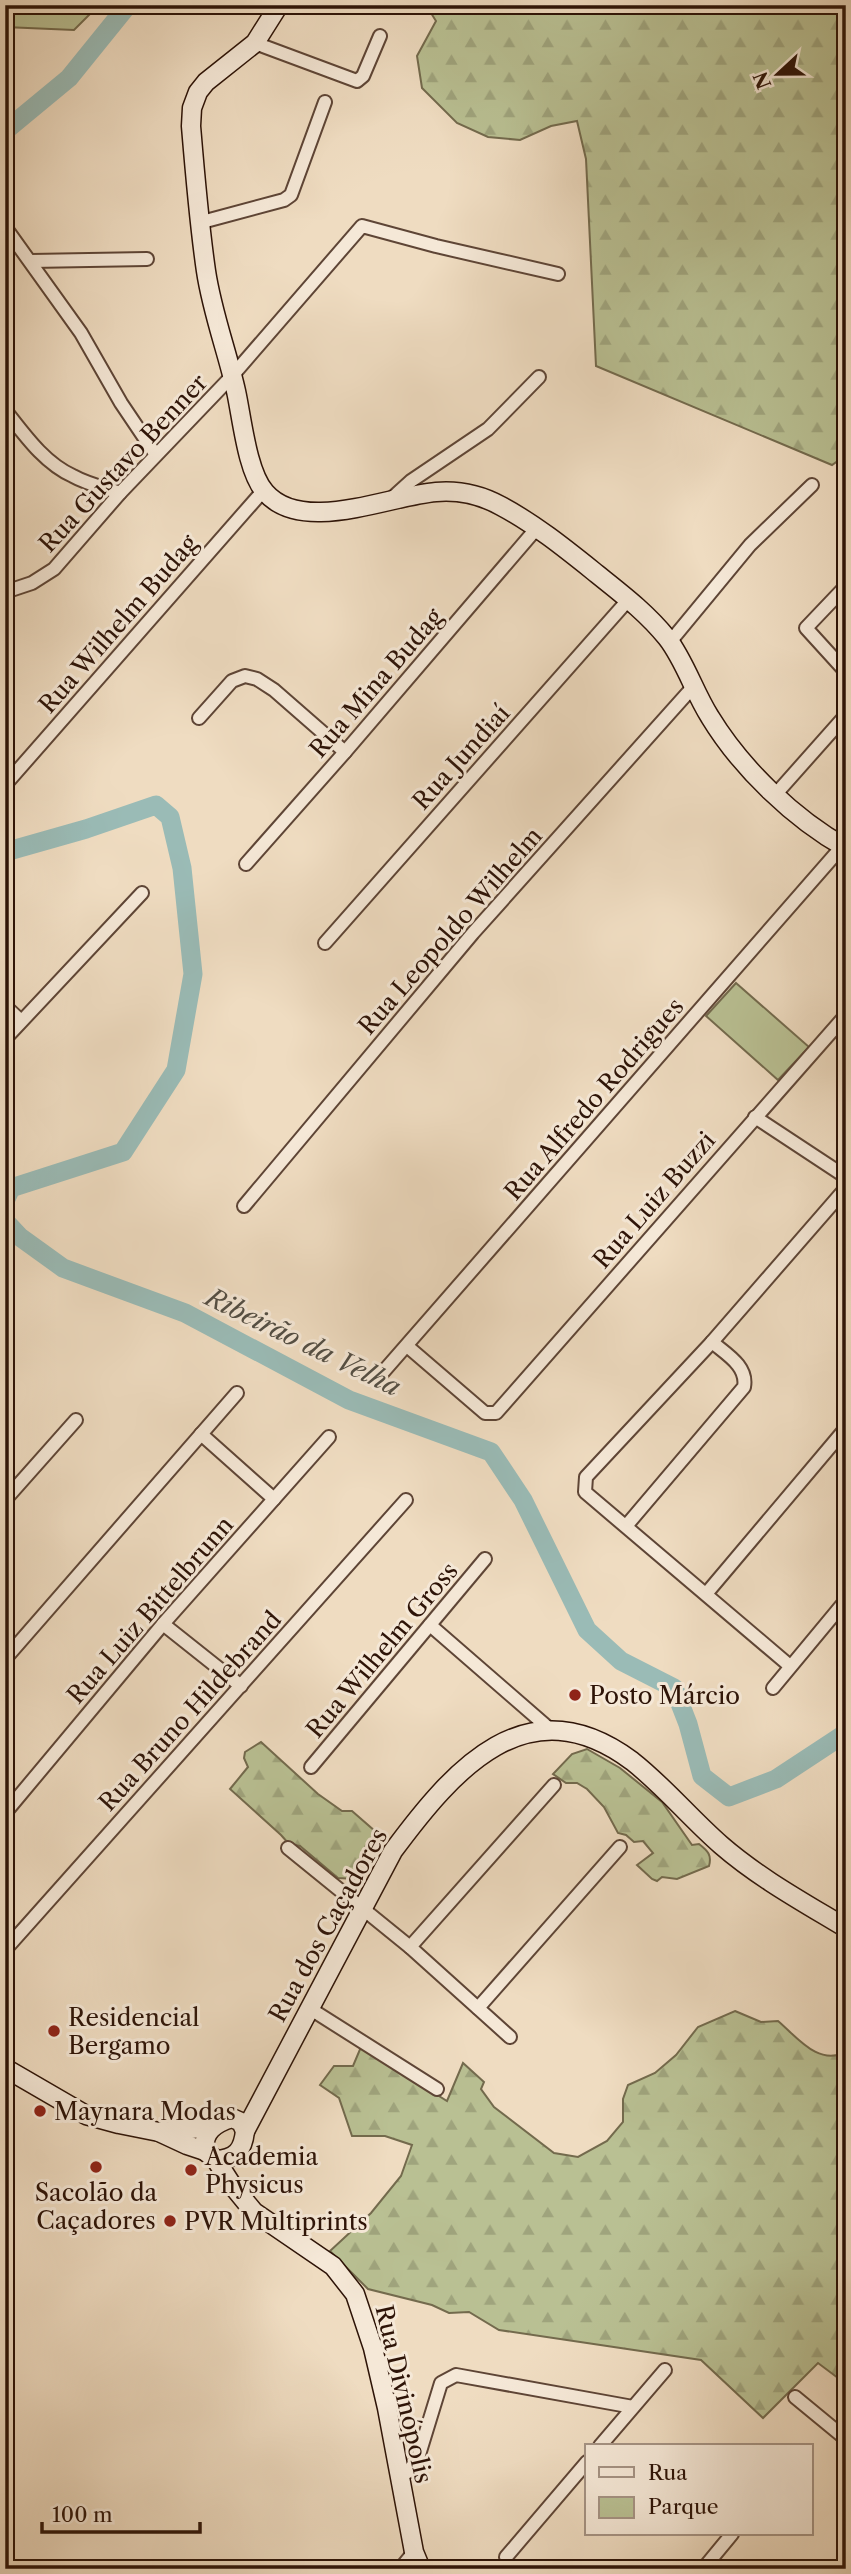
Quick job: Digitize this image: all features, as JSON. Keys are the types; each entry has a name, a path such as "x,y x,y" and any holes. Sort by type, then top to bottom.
{"main road":[{"path":"279,5 255,43 206,82 198,92 192,108 191,126 208,281 232,376 244,438 263,491 276,503 294,511 314,513 438,491 458,491 501,506 536,528 649,617 670,642 711,719 775,795 844,845"},
{"name":"Rua dos Caçadores","path":"245,2131 393,1851 423,1811 455,1777 473,1761 508,1739 525,1733 552,1731 589,1738 630,1760 723,1847 776,1886 846,1928"},
{"path":"5,2068 86,2115 159,2132 218,2156 243,2143 245,2131 240,2122 232,2118 212,2127 159,2132"},
{"name":"Rua dos Caçadores","path":"232,2118 273,2076"},
{"path":"212,2127 205,2138 218,2156"},
{"name":"Rua Divinópolis","path":"218,2156 243,2199 262,2218 333,2266 355,2294 379,2372 417,2560"}],"street":[{"path":"255,43 357,82 363,76 380,36"},
{"path":"202,222 284,200 291,195 325,102"},
{"name":"Rua Gustavo Benner","path":"5,592 32,583 54,569 120,493 232,376 362,226 447,249 558,274"},
{"path":"5,227 81,333 121,403 156,455"},
{"path":"31,261 147,259"},
{"path":"390,500 411,481 488,429 539,377"},
{"path":"5,410 31,443 56,466 72,476 120,493"},
{"path":"670,642 750,545 812,485"},
{"name":"Rua Wilhelm Budag","path":"5,785 263,491"},
{"name":"Rua Mina Budag","path":"246,864 536,528"},
{"path":"846,586 806,628 846,672"},
{"name":"Rua Jundiaí","path":"325,943 629,600"},
{"path":"199,719 232,681 245,676 257,679 274,690 345,752"},
{"name":"Rua Leopoldo Wilhelm","path":"244,1206 474,933 692,687"},
{"path":"775,795 846,715"},
{"name":"Rua Alfredo Rodrigues","path":"377,1379 844,845"},
{"path":"5,1040 142,893"},
{"path":"5,1006 21,1021"},
{"name":"Rua Luiz Buzzi","path":"407,1346 485,1413 496,1413 846,1015"},
{"path":"755,1117 846,1177"},
{"path":"790,1666 585,1492 586,1477 712,1342 846,1188"},
{"path":"627,1525 744,1387 746,1378 741,1368 712,1342"},
{"path":"5,1659 237,1393"},
{"path":"5,1500 76,1420"},
{"path":"706,1594 846,1429"},
{"path":"201,1434 274,1499"},
{"name":"Rua Luiz Bittelbrunn","path":"5,1813 163,1624 329,1437"},
{"name":"Rua Bruno Hildebrand","path":"5,1950 406,1500"},
{"name":"Rua Wilhelm Gross","path":"311,1767 485,1559"},
{"path":"773,1688 846,1600"},
{"path":"163,1624 240,1686"},
{"path":"430,1625 552,1731"},
{"path":"410,1947 554,1785"},
{"path":"478,2008 620,1847"},
{"path":"288,1849 410,1947 510,2037"},
{"path":"309,2008 437,2089"},
{"path":"602,2444 665,2370"},
{"path":"399,2475 408,2472 418,2458 441,2383 456,2375 633,2407"},
{"path":"795,2397 846,2439"},
{"path":"506,2557 585,2464"},
{"path":"703,2569 730,2536"},
{"path":"400,2569 417,2560"}],"green space":[{"path":"5,5 99,5 74,30 5,27"},
{"path":"426,5 846,5 846,455 832,465 596,366 586,159 577,121 551,126 520,140 488,137 457,123 422,88 417,56 436,21"},
{"path":"736,983 809,1047 778,1080 706,1016"},
{"path":"261,1742 318,1794 342,1811 352,1811 376,1832 366,1845 355,1879 338,1878 300,1846 289,1844 230,1789 248,1767 244,1758 245,1752"},
{"path":"587,1749 620,1768 662,1802 692,1845 699,1844 707,1851 710,1856 709,1866 677,1879 662,1877 657,1881 637,1865 653,1853 643,1841 634,1842 626,1835 618,1833 604,1807 587,1789 577,1783 566,1783 553,1774 572,1754"},
{"path":"735,2011 761,2022 778,2021 817,2053 836,2055 846,2052 846,2384 818,2363 763,2418 701,2360 499,2330 469,2312 449,2313 432,2305 368,2289 330,2251 371,2213 401,2176 412,2145 385,2136 352,2136 339,2098 320,2085 334,2066 353,2066 361,2047 447,2101 463,2063 484,2082 481,2089 494,2107 554,2153 578,2157 607,2141 623,2122 623,2099 628,2085 655,2073 676,2055 698,2027"}],"waterway":[{"name":"Ribeirão da Velha","path":"5,131 69,78 128,5"},
{"name":"Ribeirão da Velha","path":"5,852 86,829 156,805 170,817 182,868 193,974 176,1070 123,1152 11,1188 5,1201"},
{"name":"Ribeirão da Velha","path":"5,1221 20,1237 63,1268 185,1313 349,1400 491,1452 523,1500 587,1630 621,1661 674,1688 688,1724 702,1776 729,1797 776,1779 846,1733"}],"place":[{"name":"Posto Márcio","path":"575,1695"},
{"name":"Residencial Bergamo","path":"54,2031"},
{"name":"Maynara Modas","path":"40,2111"},
{"name":"Sacolão da Caçadores","path":"96,2167"},
{"name":"Academia Physicus","path":"191,2170"},
{"name":"PVR Multiprints","path":"170,2221"}]}
